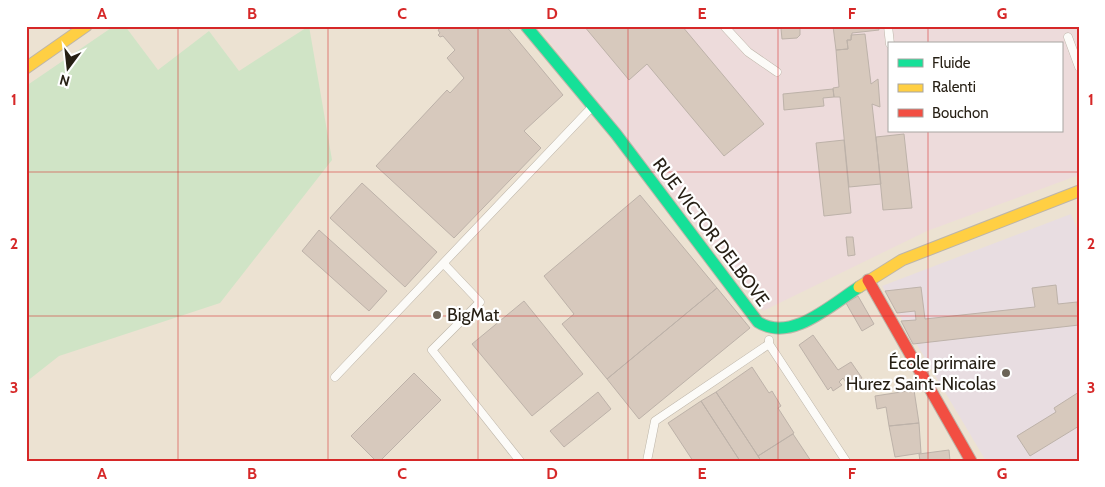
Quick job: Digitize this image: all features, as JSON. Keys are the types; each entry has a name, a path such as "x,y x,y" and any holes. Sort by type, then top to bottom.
{"street":[{"path":"26,68 86,26"},
{"name":"RUE VICTOR DELBOVE","path":"526,26 593,105 753,318 761,325 772,329 786,329 797,326 891,265 924,249 1079,191"},
{"path":"868,280 971,461"}],"lane":[{"path":"724,26 748,52 777,72"},
{"path":"888,26 890,42"},
{"path":"1068,36 1079,67"},
{"path":"335,377 593,105"},
{"path":"444,264 480,302 432,350 520,461"},
{"path":"647,461 655,421 769,344 772,329"},
{"path":"769,344 846,461"}],"shaded area":[{"path":"537,26 1079,26 1079,175 927,231 763,311"},
{"name":"École primaire Hurez Saint-Nicolas","path":"1071,214 1079,233 1079,461 986,461 882,286"}],"green space":[{"path":"114,26 125,26 158,70 209,31 239,71 309,26 332,160 220,303 59,356 26,382 26,86"}],"building":[{"path":"443,26 506,26 563,95 524,131 541,148 454,238 376,166 447,90 450,93 464,78 447,58 455,50 443,36 440,37 438,35 440,33 438,30"},
{"path":"584,26 682,26 764,124 724,156 647,64 629,80"},
{"path":"784,26 800,26 800,35 797,38 782,39 781,29"},
{"path":"833,26 878,26 879,30 852,33 851,40 847,40 848,49 836,50"},
{"path":"865,34 871,84 878,79 880,107 872,104 881,184 849,187 840,97 834,97 833,88 839,87 836,50 848,49 847,40 851,40 851,35"},
{"path":"833,89 834,97 823,98 824,106 784,110 783,94"},
{"path":"904,134 912,208 883,210 876,137"},
{"path":"844,140 851,213 824,216 816,143"},
{"path":"362,183 437,252 405,287 330,218"},
{"path":"640,195 717,288 607,379 562,324 574,314 544,276"},
{"path":"319,230 387,291 369,311 302,251"},
{"path":"846,237 853,237 855,255 848,256"},
{"path":"1056,285 1058,304 1077,302 1079,325 913,344 901,321 916,320 915,311 897,313 885,291 921,287 925,319 1035,307 1032,288"},
{"path":"717,288 750,328 639,419 607,379"},
{"path":"858,296 874,324 862,331 846,303"},
{"path":"524,301 583,374 532,416 472,344"},
{"path":"813,335 838,370 851,362 862,378 849,387 843,378 839,382 842,385 833,391 831,387 828,390 799,345"},
{"path":"752,367 769,393 772,391 781,406 778,408 794,433 758,456 716,392"},
{"path":"414,373 441,400 380,461 376,461 351,436"},
{"path":"914,390 919,423 889,426 886,407 877,409 875,396"},
{"path":"598,392 611,409 564,447 550,431"},
{"path":"716,392 761,461 740,461 701,401"},
{"path":"1079,392 1079,426 1030,456 1017,436 1056,412 1054,408"},
{"path":"701,401 740,461 693,461 668,423"},
{"path":"919,423 921,453 895,457 889,426"},
{"path":"793,434 811,461 761,461 758,456"},
{"path":"949,450 950,461 920,461 919,454"}],"traffic: fast":[{"path":"526,26 616,134 758,322 771,327 784,328 797,325 823,312 859,287"}],"traffic: slow":[{"path":"26,68 86,26"},
{"path":"859,287 902,260 1079,191"}],"traffic: jam":[{"path":"868,280 971,461"}],"place":[{"name":"BigMat","path":"437,315"},
{"name":"École primaire Hurez Saint-Nicolas","path":"1006,373"}]}
